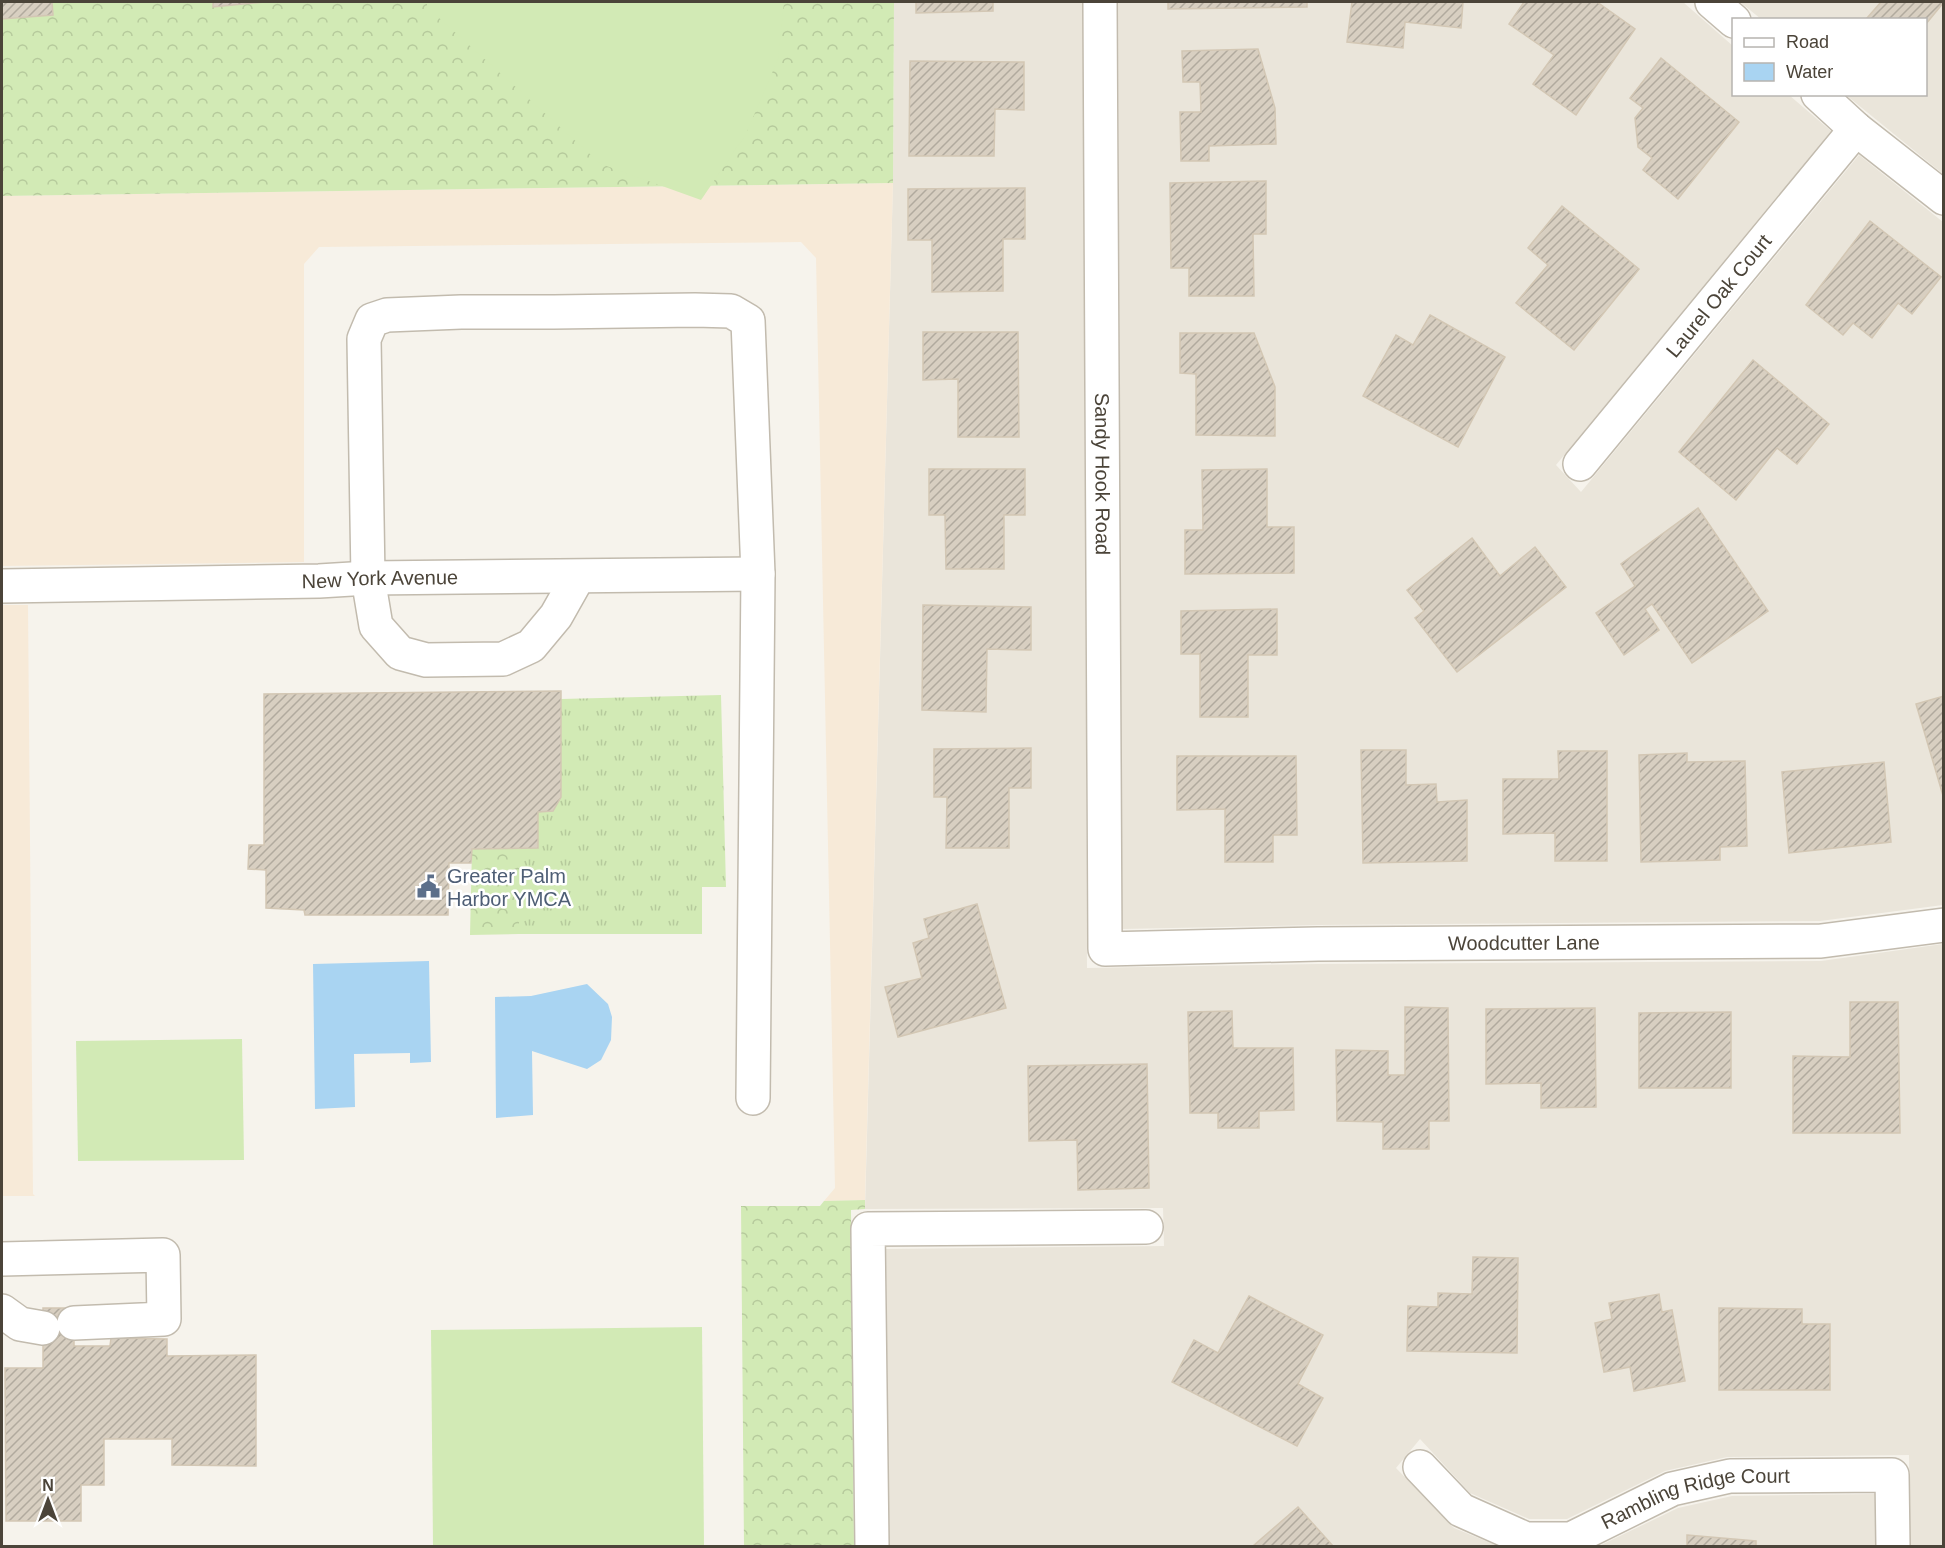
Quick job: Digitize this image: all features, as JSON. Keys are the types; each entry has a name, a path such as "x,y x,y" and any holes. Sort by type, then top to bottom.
{"street":[{"name":"Sandy Hook Road","path":"1100,2 1105,949"},
{"path":"1712,2 1732,19"},
{"path":"1820,96 1856,129 1944,198"},
{"name":"Laurel Oak Court","path":"1580,464 1856,129"},
{"path":"579,577 556,615 531,646 503,659 426,660 400,653 376,626 368,578 364,339 372,320 387,315 461,312 731,311 748,321 759,574 753,1098"},
{"name":"New York Avenue","path":"2,586 319,581 368,578 759,574"},
{"name":"Woodcutter Lane","path":"1105,949 1318,944 1821,941 1944,924"},
{"path":"872,1546 868,1229 1146,1227"},
{"path":"2,1259 163,1255 164,1319 59,1325 20,1324 2,1311"},
{"name":"Rambling Ridge Court","path":"1420,1467 1461,1510 1526,1539 1571,1539 1672,1489 1730,1476 1892,1474 1893,1546"}],"shaded area":[{"path":"894,2 1083,2 1087,968 1821,961 1943,944 1943,1546 1910,1546 1909,1455 1727,1457 1665,1471 1567,1519 1529,1519 1470,1493 1420,1439 1396,1468 1454,1528 1498,1546 889,1546 886,1249 1164,1246 1163,1208 865,1209 893,183"},
{"path":"1118,2 1683,2 1732,45 1732,96 1790,96 1831,131 1556,465 1581,492 1859,155 1943,222 1943,905 1820,921 1122,929"},
{"path":"1740,2 1943,2 1943,174 1847,96 1927,96 1927,18 1760,18"},
{"path":"893,183 865,1200 824,1201 835,1188 816,258 801,242 319,247 304,264 304,562 2,566 2,196"},
{"path":"2,605 28,605 33,1194 35,1196 2,1196"},
{"path":"1875,1494 1875,1546 1599,1546 1678,1508 1732,1496"}],"green space":[{"path":"2,2 894,2 893,183 2,196"},
{"path":"427,2 784,2 778,59 746,134 701,200 601,164 427,7"},
{"path":"721,695 726,887 702,887 702,934 519,934 519,848 538,848 538,812 561,797 561,699"},
{"path":"519,848 519,934 470,935 472,849"},
{"path":"242,1039 244,1160 78,1161 76,1041"},
{"path":"865,1200 865,1209 851,1210 854,1546 744,1546 741,1206 820,1206 824,1201"},
{"path":"702,1327 704,1546 433,1546 431,1330"}],"water":[{"path":"429,961 431,1062 410,1063 410,1053 354,1054 355,1107 315,1109 313,964"},
{"path":"587,984 608,1004 612,1017 611,1040 601,1060 587,1069 532,1051 533,1115 496,1118 495,997 531,996"}],"building":[{"path":"2,2 52,2 53,15 2,19"},
{"path":"213,2 265,2 213,7"},
{"path":"916,2 993,2 993,11 916,13"},
{"path":"1168,2 1307,2 1307,7 1168,9"},
{"path":"1352,2 1463,2 1461,28 1405,22 1403,48 1347,42"},
{"path":"1524,2 1597,2 1635,29 1576,115 1533,84 1554,55 1509,24"},
{"path":"1881,2 1944,2 1927,23 1927,18 1867,18"},
{"path":"1258,49 1275,108 1276,144 1209,146 1209,161 1181,161 1180,112 1201,112 1200,82 1183,82 1182,51"},
{"path":"1661,58 1739,122 1678,199 1643,170 1652,158 1638,147 1635,118 1643,108 1630,98"},
{"path":"910,61 1024,62 1024,110 995,109 994,156 909,156"},
{"path":"1266,181 1266,234 1253,234 1254,296 1189,296 1189,268 1171,268 1170,183"},
{"path":"1025,188 1025,239 1003,239 1003,291 932,292 932,240 908,240 908,189"},
{"path":"1562,206 1639,269 1574,350 1516,303 1548,265 1528,248"},
{"path":"1870,221 1941,277 1912,314 1898,303 1872,338 1853,323 1843,335 1806,305"},
{"path":"1430,315 1505,357 1458,447 1363,396 1396,335 1413,345"},
{"path":"923,332 1018,332 1019,437 958,437 958,379 923,380"},
{"path":"1180,333 1254,333 1275,387 1275,436 1196,435 1196,374 1180,373"},
{"path":"1753,360 1829,424 1797,464 1777,448 1736,500 1679,452"},
{"path":"929,469 1025,469 1025,515 1004,515 1004,569 946,569 945,515 929,515"},
{"path":"1267,469 1267,527 1294,527 1294,573 1185,574 1185,530 1203,530 1202,470"},
{"path":"1698,508 1768,611 1692,663 1652,604 1645,609 1659,630 1624,655 1596,613 1635,586 1621,564"},
{"path":"1472,538 1500,576 1535,547 1566,587 1457,672 1415,618 1424,611 1407,590"},
{"path":"923,605 1031,607 1031,650 987,649 986,712 922,710"},
{"path":"1277,609 1277,655 1248,655 1248,717 1200,717 1200,654 1181,654 1181,611"},
{"path":"561,691 561,797 553,811 538,812 538,848 472,849 471,863 449,863 448,915 305,915 304,910 266,908 266,870 248,869 249,845 264,845 264,694"},
{"path":"1944,696 1944,799 1916,704"},
{"path":"1031,748 1031,788 1009,788 1009,848 946,848 947,797 934,797 934,749"},
{"path":"1361,750 1406,750 1406,785 1436,784 1437,802 1467,800 1467,861 1363,863"},
{"path":"1558,751 1607,751 1607,861 1555,861 1555,833 1503,834 1503,779 1559,779"},
{"path":"1687,753 1687,762 1745,761 1747,846 1720,847 1720,860 1641,862 1639,755"},
{"path":"1177,756 1296,756 1297,835 1273,835 1273,862 1225,862 1225,809 1177,810"},
{"path":"1884,762 1891,842 1789,853 1782,772"},
{"path":"977,904 1006,1008 898,1037 885,987 922,978 913,943 929,938 924,919"},
{"path":"1850,1002 1898,1002 1900,1133 1793,1133 1793,1056 1850,1057"},
{"path":"1405,1007 1448,1008 1449,1121 1429,1121 1429,1149 1383,1149 1383,1122 1337,1121 1336,1050 1388,1051 1388,1075 1405,1075"},
{"path":"1595,1008 1596,1107 1541,1108 1541,1083 1486,1084 1486,1009"},
{"path":"1232,1011 1233,1048 1293,1048 1294,1110 1259,1111 1259,1128 1218,1128 1218,1113 1190,1113 1188,1012"},
{"path":"1731,1012 1731,1088 1639,1088 1639,1013"},
{"path":"1147,1064 1149,1188 1078,1190 1077,1140 1029,1141 1028,1066"},
{"path":"1473,1257 1518,1258 1517,1353 1407,1351 1408,1306 1438,1307 1438,1293 1472,1294"},
{"path":"1659,1294 1662,1312 1672,1310 1685,1381 1634,1391 1630,1367 1604,1372 1595,1323 1612,1319 1609,1303"},
{"path":"1249,1296 1323,1335 1298,1384 1323,1398 1297,1446 1172,1382 1194,1340 1218,1353"},
{"path":"43,1308 74,1308 74,1346 110,1346 111,1338 167,1339 167,1356 256,1355 256,1466 172,1465 172,1439 104,1439 104,1485 81,1485 81,1521 6,1521 5,1368 43,1368"},
{"path":"1719,1308 1802,1309 1802,1324 1830,1324 1830,1390 1719,1390"},
{"path":"1298,1507 1333,1546 1253,1546"},
{"path":"1687,1535 1756,1541 1756,1546 1687,1546"}],"place":[{"name":"Greater Palm Harbor YMCA","path":"429,887"}]}
